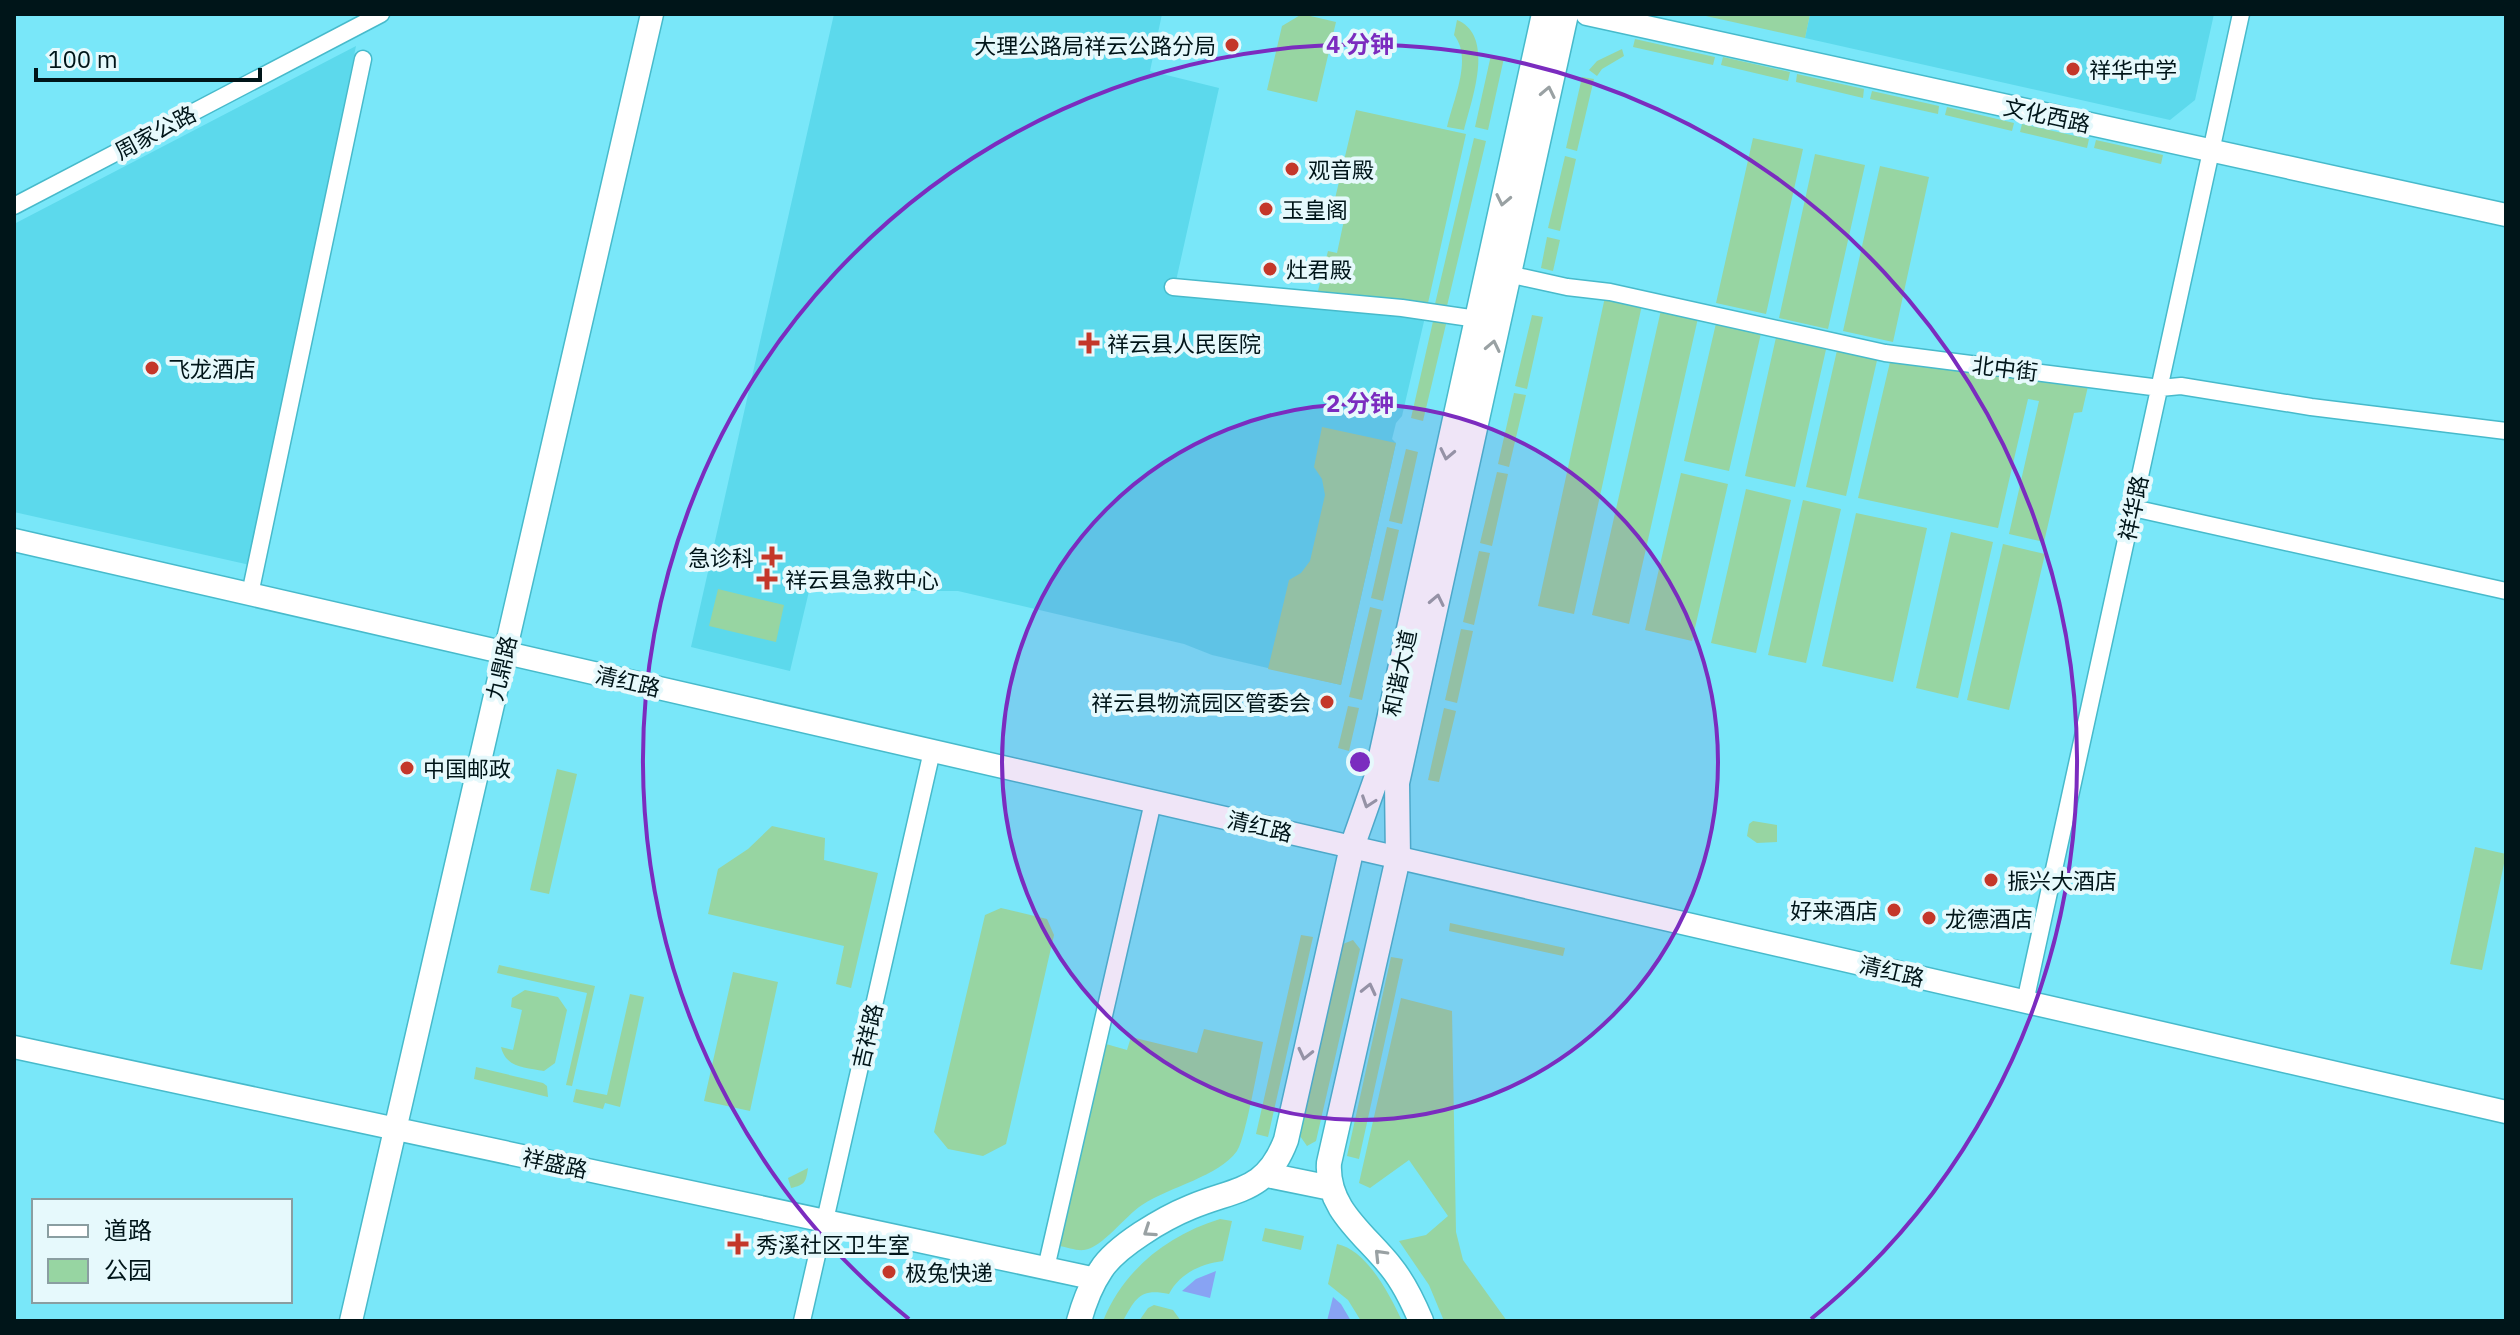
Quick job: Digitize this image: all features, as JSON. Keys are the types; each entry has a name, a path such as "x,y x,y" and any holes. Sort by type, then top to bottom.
{"main road":[{"name":"和谐大道","path":"1267,1175 1286,1140 1352,847 1376,779 1544,14"},
{"name":"和谐大道","path":"1331,1188 1329,1163 1398,858 1397,783 1566,14"},
{"path":"1079,1321 1088,1293 1108,1261 1158,1224 1189,1208 1240,1190 1267,1175 1331,1188 1349,1221 1402,1282 1421,1321"}],"street":[{"name":"周家公路","path":"14,206 381,14"},
{"name":"九鼎路","path":"351,1321 652,14"},
{"name":"文化西路","path":"1587,14 2506,215"},
{"name":"祥华路","path":"2025,1002 2241,14"},
{"path":"250,594 363,59"},
{"name":"北中街","path":"1508,274 1567,287 1610,292 1885,353 2160,388 2181,386 2311,407 2506,431"},
{"path":"1173,287 1402,308 1477,319"},
{"path":"2133,508 2506,591"},
{"name":"清红路","path":"14,540 2506,1112"},
{"name":"吉祥路","path":"802,1321 932,751"},
{"path":"1046,1268 1153,802"},
{"name":"祥盛路","path":"14,1047 1096,1279"}],"shaded area":[{"name":"祥云县人民医院","path":"834,14 1162,14 1150,71 1219,88 1176,281 1169,283 1167,293 1425,317 1402,416 1396,423 1392,439 1396,443 1341,685 958,591 909,591 830,572 826,590 810,587 790,671 691,647"},
{"name":"祥华中学","path":"1810,14 2214,14 2195,100 2170,120 1805,38"},
{"name":"飞龙酒店","path":"356,46 250,565 14,512 14,224"},
{"path":"1216,1271 1210,1298 1182,1291 1196,1279"},
{"path":"1333,1297 1341,1304 1351,1321 1327,1321"}],"green space":[{"path":"1302,14 1336,22 1317,102 1267,90 1282,26"},
{"path":"1697,14 1810,14 1805,38"},
{"path":"1457,20 1469,28 1476,40 1478,54 1475,87 1464,130 1447,127 1462,67 1462,55 1454,35"},
{"path":"1635,39 1715,57 1713,65 1633,47"},
{"path":"1622,49 1624,56 1602,69 1597,76 1589,70 1597,61"},
{"path":"1491,55 1504,58 1488,130 1475,127"},
{"path":"1723,57 1790,72 1788,81 1721,65"},
{"path":"1797,74 1864,89 1863,98 1796,82"},
{"path":"1582,77 1594,79 1577,151 1566,148"},
{"path":"1872,91 1939,106 1938,114 1870,99"},
{"path":"1947,107 2014,123 2012,131 1945,115"},
{"path":"1356,110 1466,134 1428,303 1317,295 1328,251 1337,253 1346,211 1333,207"},
{"path":"2022,124 2089,139 2087,148 2020,132"},
{"path":"1474,138 1486,141 1447,306 1435,304"},
{"path":"1753,138 1803,149 1766,314 1716,303"},
{"path":"2096,140 2163,155 2161,164 2094,148"},
{"path":"1815,154 1865,165 1828,329 1779,318"},
{"path":"1565,156 1576,159 1560,231 1548,228"},
{"path":"1880,166 1929,177 1893,342 1843,331"},
{"path":"1547,237 1560,240 1553,271 1541,268"},
{"path":"1605,297 1642,305 1574,614 1538,606"},
{"path":"1661,310 1698,318 1629,624 1592,615"},
{"path":"1532,315 1543,317 1527,389 1515,386"},
{"path":"1434,317 1447,320 1423,421 1411,418"},
{"path":"1717,319 1762,329 1729,471 1684,461"},
{"path":"1777,333 1827,345 1795,487 1745,476"},
{"path":"1838,346 1878,356 1846,496 1806,487"},
{"path":"1890,362 2089,382 2082,412 2074,413 2044,542 2009,534 2039,401 2028,399 1998,528 1858,498"},
{"path":"1514,393 1526,395 1509,467 1498,464"},
{"path":"1322,427 1396,443 1341,685 1268,669 1289,580 1301,573 1310,561 1325,495 1322,479 1314,467"},
{"path":"1406,449 1418,452 1402,524 1389,521"},
{"path":"1497,472 1508,474 1492,546 1480,543"},
{"path":"1681,473 1728,484 1692,641 1645,630"},
{"path":"1746,489 1791,500 1756,653 1711,643"},
{"path":"1803,500 1841,509 1806,663 1768,655"},
{"path":"1856,513 1927,528 1893,682 1822,666"},
{"path":"1387,527 1399,530 1383,601 1371,598"},
{"path":"1951,532 1993,542 1958,698 1916,688"},
{"path":"2003,544 2045,554 2009,710 1967,700"},
{"path":"1479,551 1490,553 1474,625 1463,622"},
{"path":"718,589 784,605 776,642 709,626"},
{"path":"1370,607 1382,610 1362,700 1349,697"},
{"path":"1461,629 1473,631 1457,703 1445,700"},
{"path":"1348,706 1359,708 1349,751 1338,748"},
{"path":"1444,708 1456,711 1439,782 1428,780"},
{"path":"557,769 577,774 549,894 530,890"},
{"path":"1753,821 1777,825 1777,842 1757,843 1747,836 1749,824"},
{"path":"772,826 825,838 824,860 878,873 851,988 836,984 844,946 708,914 718,869 748,849"},
{"path":"2475,847 2506,854 2482,970 2450,964"},
{"path":"1001,908 1047,919 1054,935 1006,1144 983,1156 948,1149 934,1132 985,915"},
{"path":"1450,923 1565,948 1563,956 1449,931"},
{"path":"1301,935 1313,937 1268,1137 1256,1134"},
{"path":"1353,940 1360,949 1316,1141 1307,1146 1300,1136 1343,944"},
{"path":"1391,957 1403,959 1359,1159 1347,1156"},
{"path":"499,965 595,986 572,1086 566,1085 587,993 497,973"},
{"path":"733,972 778,982 750,1111 704,1101"},
{"path":"525,990 558,997 567,1010 555,1063 544,1071 512,1063 501,1047 513,1050 522,1010 511,1007 512,998"},
{"path":"630,994 644,997 620,1107 605,1103 603,1109 573,1102 576,1089 607,1095"},
{"path":"1401,998 1452,1011 1456,1232 1463,1260 1507,1321 1444,1321 1429,1285 1399,1241 1426,1235 1448,1216 1409,1160 1370,1188 1359,1183"},
{"path":"1204,1029 1263,1042 1248,1117 1237,1151 1206,1175 1142,1205 1091,1248 1081,1250 1060,1246 1106,1044 1127,1050 1131,1037 1197,1053"},
{"path":"476,1067 543,1083 547,1086 548,1097 474,1079"},
{"path":"808,1168 804,1182 791,1188 788,1178"},
{"path":"1220,1219 1232,1221 1223,1261 1192,1271 1179,1280 1169,1294 1152,1292 1140,1296 1123,1321 1103,1321 1123,1285 1150,1256 1183,1234"},
{"path":"1265,1228 1304,1236 1301,1250 1262,1241"},
{"path":"1337,1244 1348,1248 1368,1264 1402,1321 1361,1321 1348,1300 1328,1284"},
{"path":"1154,1305 1173,1310 1181,1321 1139,1321"}],"place":[{"name":"大理公路局祥云公路分局","path":"1232,45"},
{"name":"祥华中学","path":"2073,69"},
{"name":"观音殿","path":"1292,169"},
{"name":"玉皇阁","path":"1266,209"},
{"name":"灶君殿","path":"1270,269"},
{"name":"祥云县人民医院","path":"1089,343"},
{"name":"飞龙酒店","path":"152,368"},
{"name":"急诊科","path":"772,557"},
{"name":"祥云县急救中心","path":"767,579"},
{"name":"祥云县物流园区管委会","path":"1327,702"},
{"name":"中国邮政","path":"407,768"},
{"name":"振兴大酒店","path":"1991,880"},
{"name":"好来酒店","path":"1894,910"},
{"name":"龙德酒店","path":"1929,918"},
{"name":"秀溪社区卫生室","path":"738,1244"},
{"name":"极兔快递","path":"889,1272"}]}
